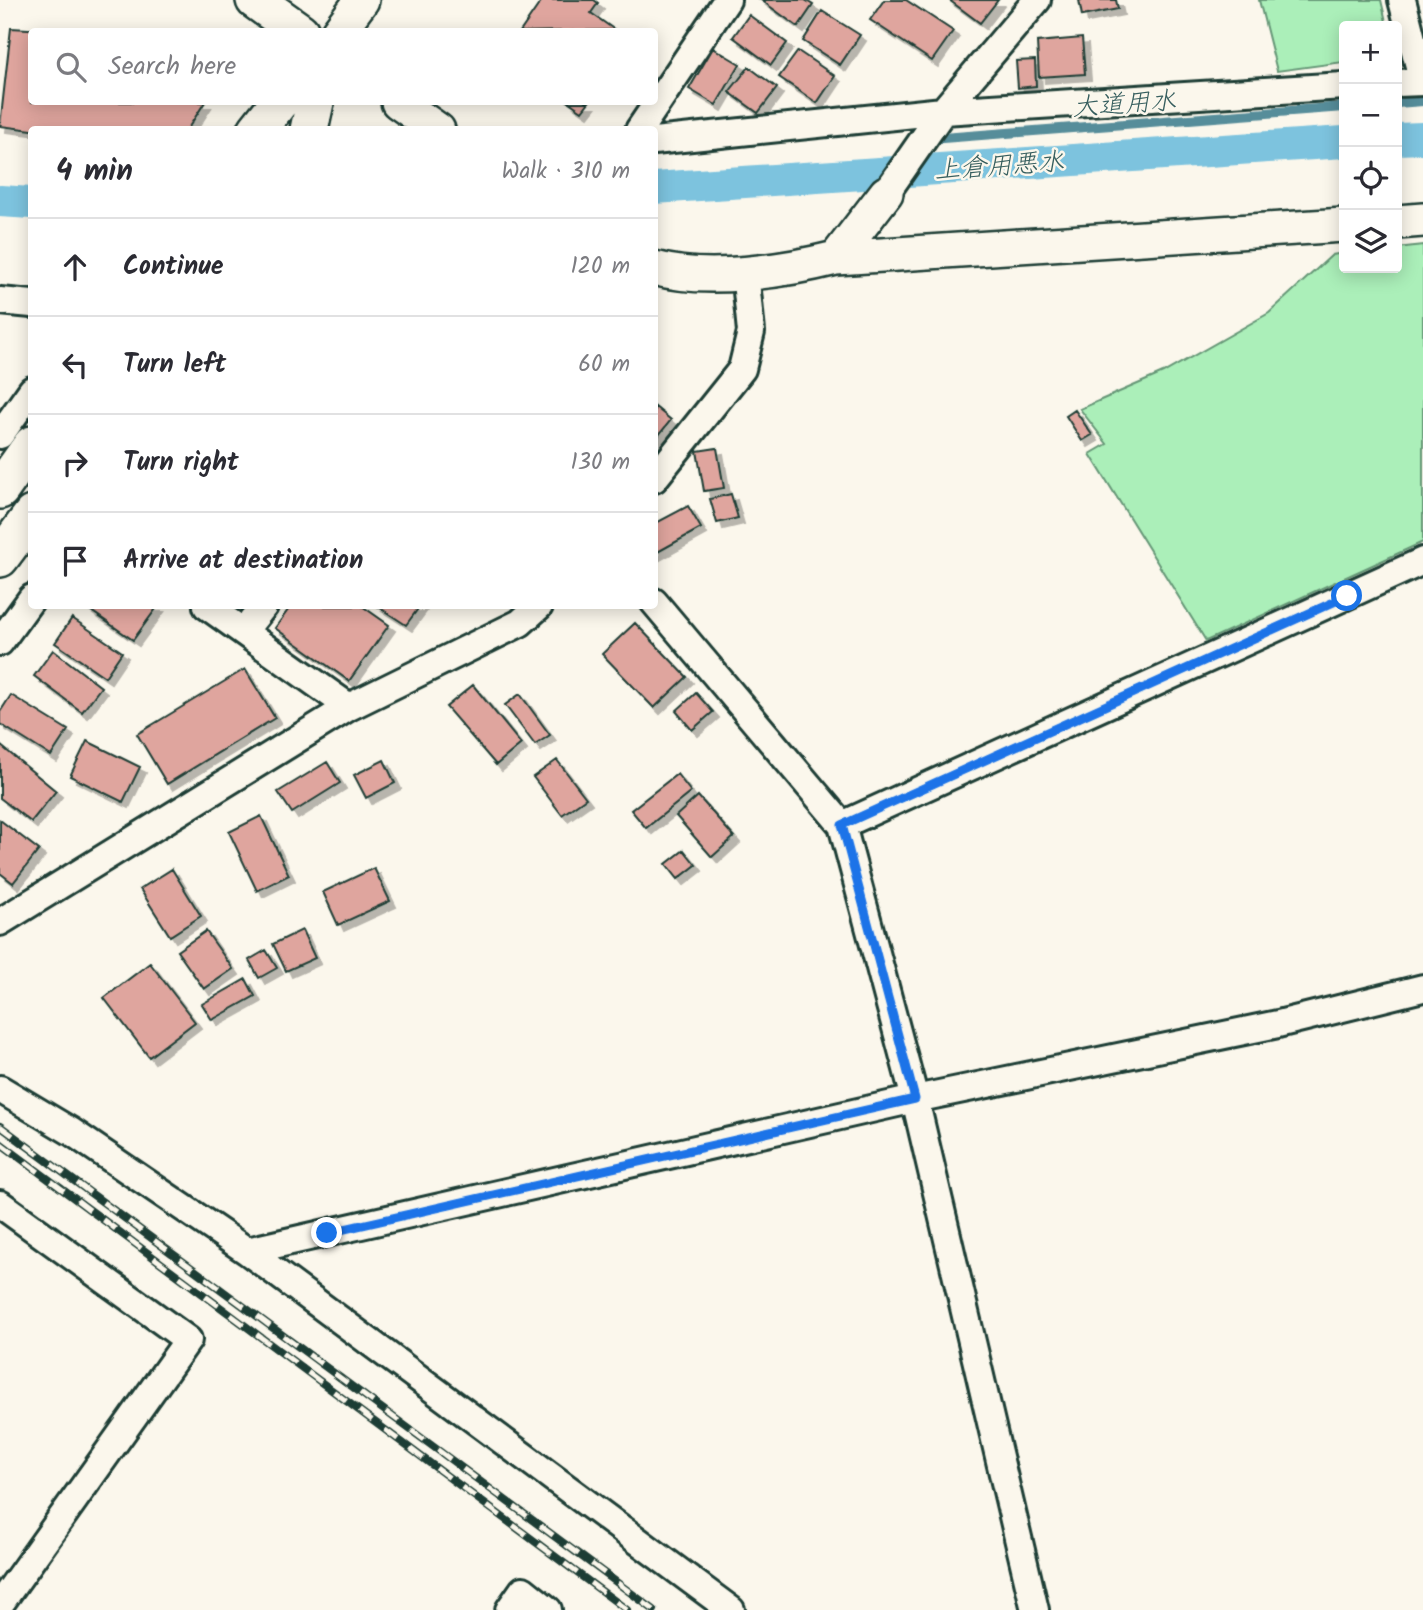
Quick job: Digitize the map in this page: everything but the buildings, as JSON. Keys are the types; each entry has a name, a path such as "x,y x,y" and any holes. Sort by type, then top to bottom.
{"main road":[{"path":"255,0 294,28"},
{"path":"260,126 277,105"},
{"path":"310,126 314,105"},
{"path":"0,490 28,451"},
{"path":"0,558 28,520"}],"street":[{"path":"341,28 362,0"},
{"path":"658,102 727,0"},
{"path":"836,258 919,149 943,111 1037,0"},
{"path":"1402,0 1423,82 1402,83"},
{"path":"658,141 943,111 1339,86"},
{"path":"402,105 432,126"},
{"path":"642,126 656,105"},
{"path":"1402,222 1423,220"},
{"path":"658,268 713,274 801,267 836,258 1339,225"},
{"path":"658,474 742,369 751,332 745,271"},
{"path":"0,301 28,304"},
{"path":"0,435 28,396"},
{"path":"842,825 1423,561"},
{"path":"0,642 28,604"},
{"path":"658,607 842,825 915,1099 1035,1610"},
{"path":"211,609 349,707"},
{"path":"244,631 262,609"},
{"path":"0,922 349,707 520,623 536,609"},
{"path":"247,1251 915,1099 1278,1024 1423,988"},
{"path":"0,1089 72,1132 247,1251 731,1610"},
{"path":"0,1204 188,1340 0,1604"},
{"path":"509,1610 523,1590 548,1610"}],"green space":[{"path":"1259,0 1381,0 1386,21 1339,21 1339,63 1277,71"},
{"path":"1423,245 1423,542 1206,641 1090,454 1107,444 1080,409 1163,373 1269,313 1332,255 1339,254 1339,273 1402,273 1402,247"}],"waterway":[{"name":"大道用水","path":"1402,103 1423,101"},
{"name":"大道用水","path":"930,139 1339,107"},
{"name":"上倉用悪水","path":"1402,139 1423,138"},
{"name":"上倉用悪水","path":"658,188 1339,142"},
{"name":"上倉用悪水","path":"0,201 28,203"}],"railway":[{"path":"0,1126 654,1610"},
{"path":"0,1143 627,1610"}],"route":[{"path":"327,1233 915,1099 842,825 1347,596"}]}
